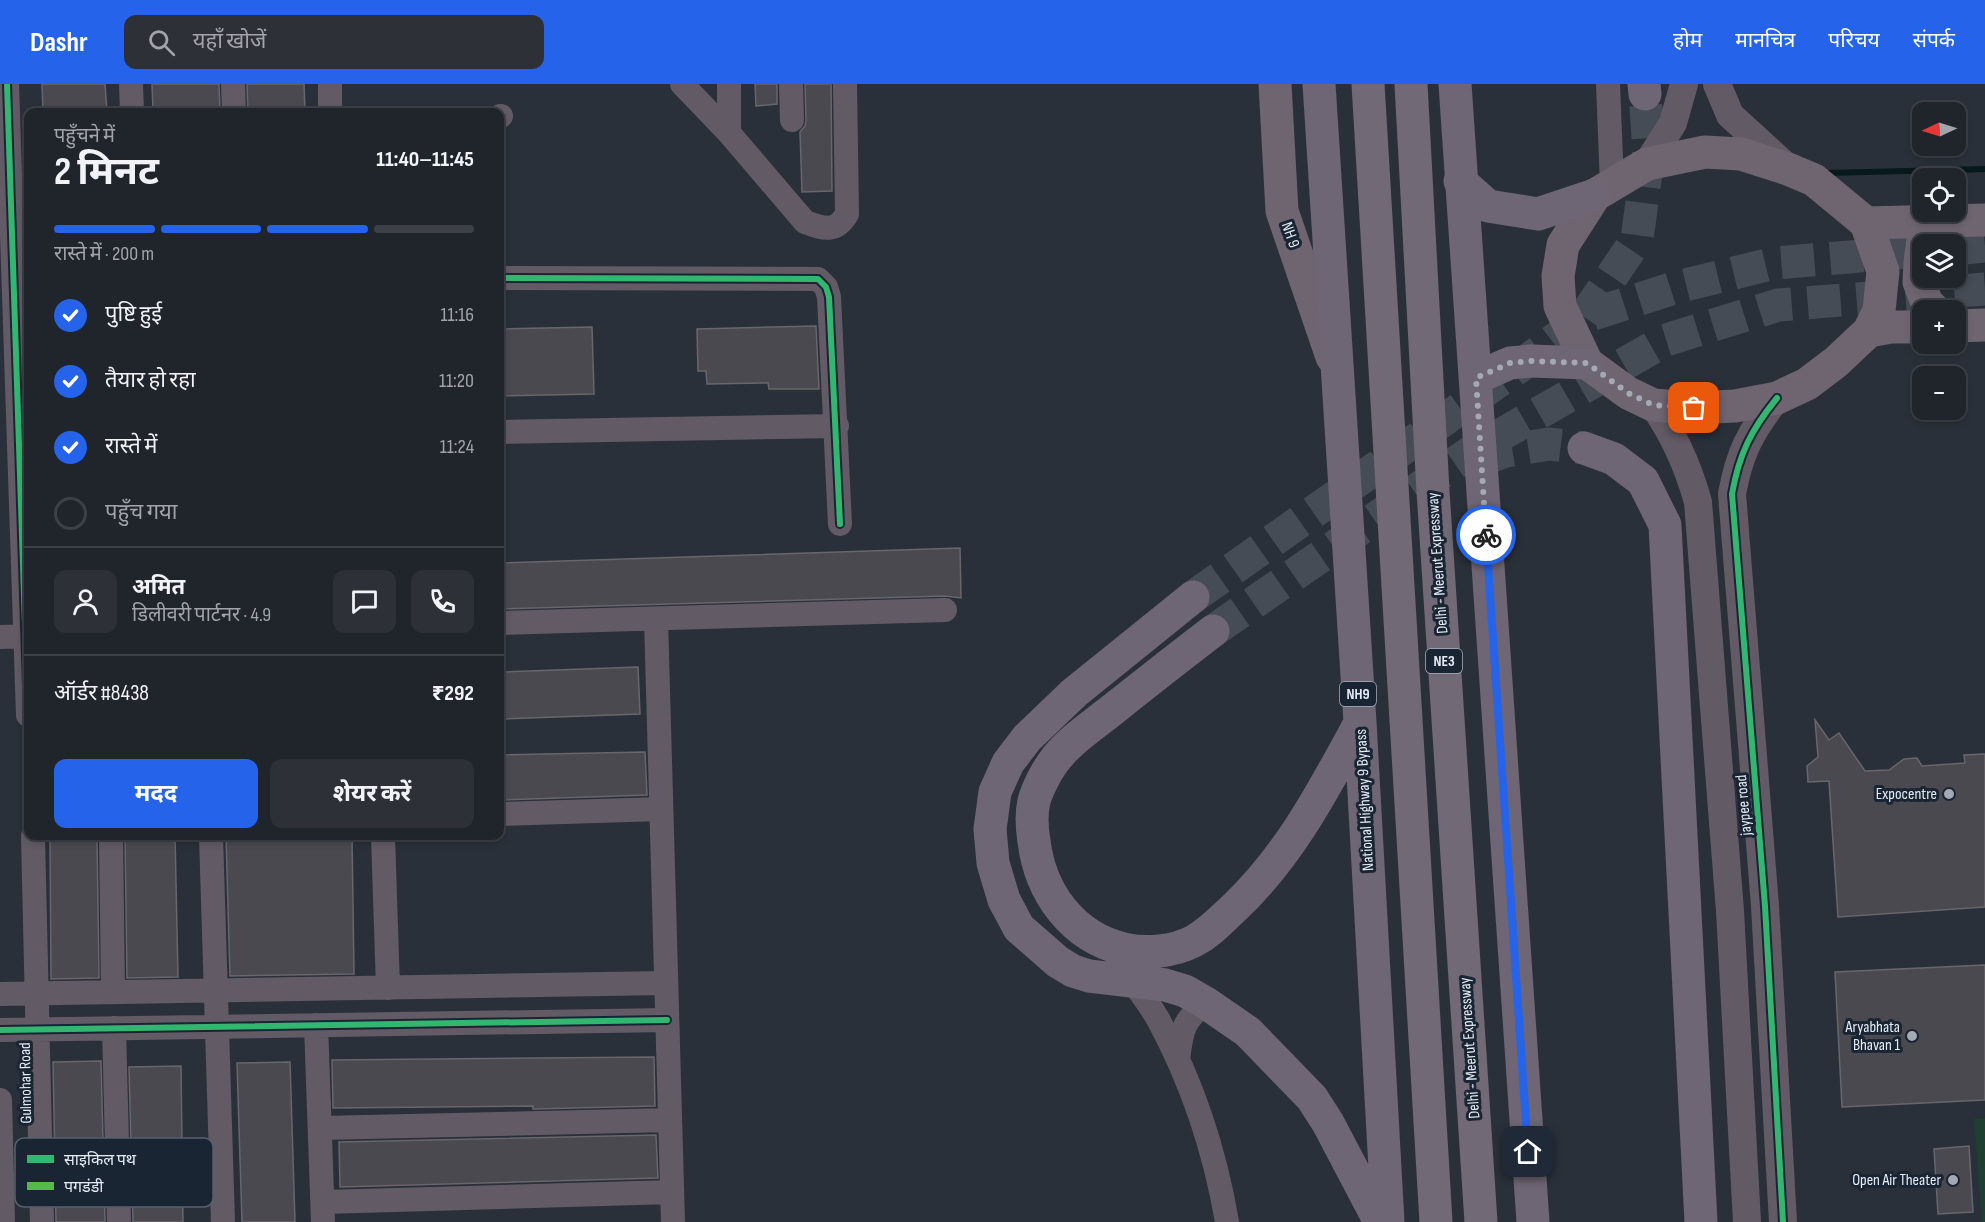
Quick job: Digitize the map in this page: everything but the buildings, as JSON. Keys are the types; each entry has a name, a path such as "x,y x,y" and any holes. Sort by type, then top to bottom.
{"highway":[{"name":"NH9","path":"1319,84 1339,379"},
{"name":"NE3","path":"1368,84 1436,1222"},
{"name":"Delhi - Meerut Expressway","path":"1411,84 1433,491 1481,1222"},
{"path":"1455,84 1533,1222"},
{"path":"1460,181 1488,206 1538,214 1604,190"},
{"path":"1476,378 1510,363 1531,361 1587,363"},
{"name":"National Highway 9 Bypass","path":"1339,379 1388,1222"},
{"path":"1584,448 1614,459 1643,481 1665,525 1701,1222"},
{"path":"1193,597 1074,693 1027,738 1008,763 995,792 990,830 993,863 1004,900 1019,928 1058,962 1073,971 1089,976 1165,985 1185,991 1248,1032 1312,1098 1328,1123 1380,1222"},
{"path":"1213,632 1076,738 1052,764 1034,801 1032,826 1034,844 1045,885 1056,904 1070,921 1093,936 1117,947 1155,952 1176,948 1210,931 1268,873 1315,805 1360,722"}],"main road":[{"name":"NH 9","path":"1275,84 1282,211 1339,379"},
{"path":"1705,152 1741,154 1814,180 1866,223 1883,271 1879,311 1869,331 1836,363 1815,379 1778,398 1735,406 1694,408 1653,405 1628,393 1587,363 1560,306 1558,276 1563,245 1604,190 1647,164 1705,152"},
{"path":"1966,221 1985,220"},
{"path":"1866,223 1941,222"},
{"path":"1926,300 1919,282 1923,240 1941,222"},
{"path":"1966,326 1985,325"},
{"path":"1869,331 1892,327 1912,327"}],"street":[{"path":"8,84 14,259 24,374 16,454 24,586"},
{"path":"131,84 132,108"},
{"path":"233,84 234,108"},
{"path":"330,84 330,108"},
{"path":"682,84 729,133 805,222 830,228 841,223 847,214 845,84"},
{"path":"729,84 729,133"},
{"path":"791,84 792,120"},
{"path":"1604,190 1608,84"},
{"path":"1647,164 1673,123 1684,84"},
{"path":"1717,84 1730,115 1788,169"},
{"path":"504,278 818,279 826,287 829,297 840,524"},
{"name":"jaypee road","path":"1778,398 1760,419 1746,442 1737,468 1732,494 1766,908 1783,1222"},
{"path":"1653,405 1671,430 1682,453 1698,502 1730,911 1747,1222"},
{"path":"504,432 837,426"},
{"path":"16,454 24,429"},
{"path":"504,623 945,610"},
{"path":"656,618 673,1222"},
{"path":"0,637 24,636"},
{"path":"504,814 661,809"},
{"name":"Gulmohar Road","path":"33,840 41,1138"},
{"path":"111,840 113,992"},
{"path":"212,840 223,1222"},
{"path":"383,840 388,988"},
{"path":"1730,911 1766,908"},
{"path":"1132,980 1156,1016 1178,1059 1209,1146 1227,1222"},
{"path":"0,994 666,983"},
{"path":"1178,1059 1182,1030 1186,1020 1206,1003"},
{"path":"0,1030 667,1020"},
{"path":"316,1025 323,1212 672,1192"},
{"path":"114,1028 117,1138"},
{"name":"Gulmohar Road","path":"0,1100 2,1207"},
{"path":"320,1128 670,1120"},
{"name":"Gulmohar Road","path":"42,1207 42,1222"},
{"path":"119,1207 119,1222"}],"green space":[{"path":"1985,1118 1985,1222 1982,1222 1974,1119"}],"waterway":[{"path":"1827,173 1985,169"}],"tunnel":[{"path":"1584,317 1637,239 1649,151 1645,94"},
{"path":"1966,248 1985,246"},
{"path":"1193,597 1523,364 1584,317 1677,287 1775,263 1912,252"},
{"path":"1213,631 1471,452 1666,340 1778,305 1985,289"},
{"path":"1481,460 1506,451 1549,444 1584,448"}],"cycle path":[{"path":"7,84 24,595"},
{"path":"504,278 818,279 826,287 829,297 840,524"},
{"path":"1777,398 1747,443 1738,467 1732,494 1765,906 1783,1222"},
{"path":"0,1030 667,1020"}],"way so far":[{"path":"1486,535 1476,378 1510,363 1531,361 1587,363 1628,393 1653,405 1694,408"}],"place":[{"name":"Expocentre","path":"1949,794"},
{"name":"Aryabhata Bhavan 1","path":"1912,1036"},
{"name":"Open Air Theater","path":"1953,1180"}],"route":[{"path":"1486,535 1528,1152"}]}
